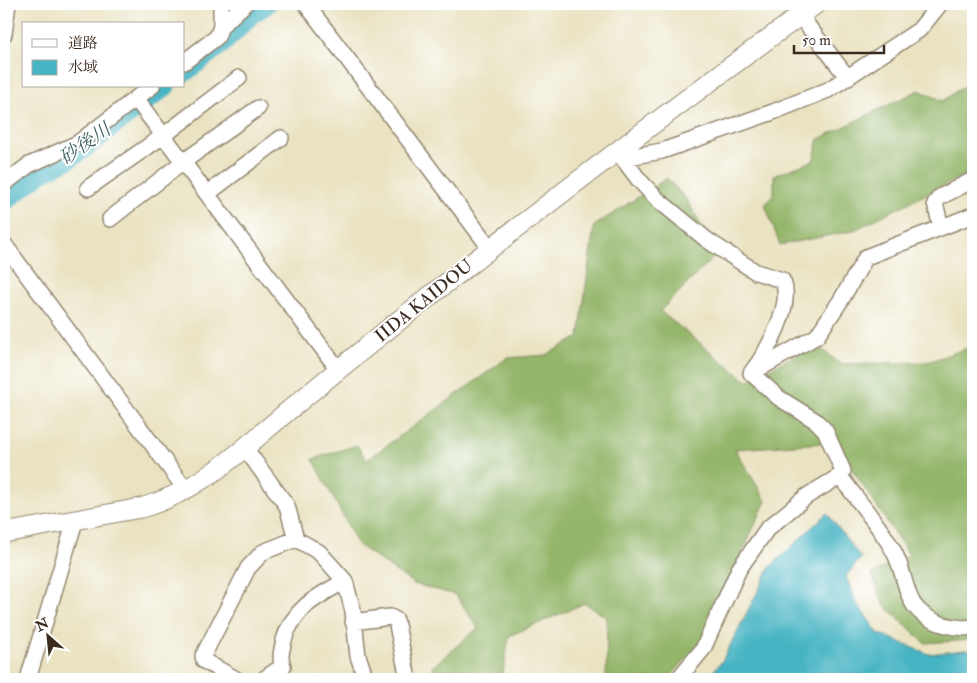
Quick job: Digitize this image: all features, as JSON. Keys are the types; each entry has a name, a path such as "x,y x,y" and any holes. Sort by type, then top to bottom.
{"main road":[{"name":"IIDA KAIDOU","path":"4,533 141,508 159,503 186,490 245,448 338,370 490,248 620,155 796,10 816,4"}],"street":[{"path":"4,26 8,4"},
{"path":"185,61 217,37 221,26 221,4"},
{"path":"221,26 245,4"},
{"path":"306,4 490,248"},
{"path":"620,155 662,151 773,112 828,90 919,30 940,4"},
{"path":"796,10 848,78"},
{"path":"88,188 163,136 239,78"},
{"path":"4,184 28,165 78,143 150,88"},
{"path":"136,100 338,370"},
{"path":"110,219 183,162 258,108"},
{"path":"207,194 281,138"},
{"path":"620,155 639,180 658,199 707,240 756,272 782,280 786,287 784,307 763,358 751,373"},
{"path":"941,226 935,203 940,198 973,180"},
{"path":"751,373 817,336 837,307 866,256 941,226 973,216"},
{"path":"4,244 186,490"},
{"path":"678,679 704,649 739,569 767,529 807,496 840,476 844,471 825,430 816,421 779,398 751,373"},
{"path":"245,448 287,506 296,538 319,552 346,581 358,656 366,679"},
{"path":"840,476 894,552 907,594 917,611 931,620 951,628 973,627"},
{"path":"31,678 74,521"},
{"path":"236,679 204,660 203,656 248,568 263,552 296,538"},
{"path":"264,679 286,673 280,658 288,626 301,609 319,595 346,581"},
{"path":"354,622 390,617 396,620 408,679"}],"green space":[{"path":"973,79 973,171 852,231 780,245 765,205 774,194 774,175 813,161 819,139 919,90 943,101"},
{"path":"667,178 687,200 717,254 660,311 747,381 816,344 840,364 928,362 973,346 973,544 966,551 973,574 973,640 925,643 883,604 872,574 909,555 852,469 840,442 735,449 766,501 700,644 668,679 606,679 607,618 585,603 509,636 502,679 440,679 432,667 478,628 456,595 414,584 358,545 313,459 357,445 367,460 507,358 546,355 579,337 594,226"}],"water":[{"path":"827,513 861,558 846,576 856,602 878,633 929,654 973,649 973,679 706,679 722,661 770,567"}],"waterway":[{"name":"砂後川","path":"185,71 222,43 251,14 266,4"},
{"name":"砂後川","path":"4,201 41,172 71,157 162,88"}]}
